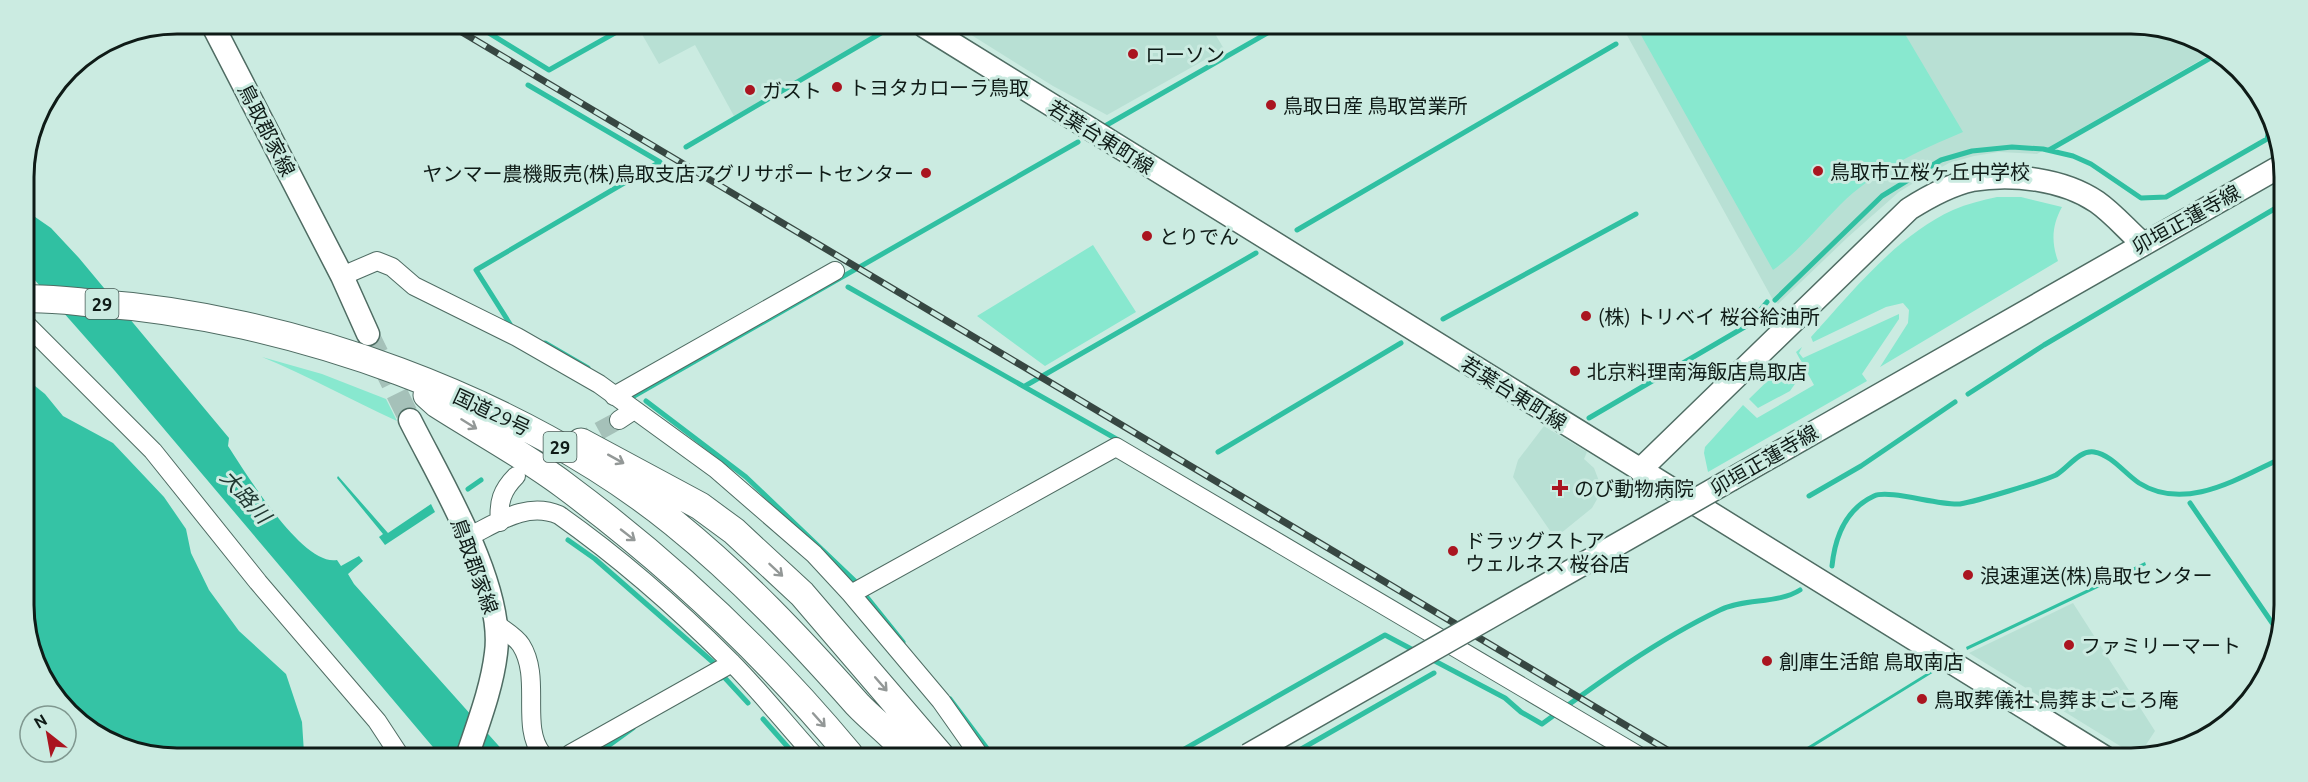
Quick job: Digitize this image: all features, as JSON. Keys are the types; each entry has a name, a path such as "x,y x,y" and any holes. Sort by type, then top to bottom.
{"highway":[{"name":"国道29号","path":"35,300 129,305 179,312 288,337 417,378 542,437 594,467 673,522 716,558 779,619 865,713 903,748"},
{"path":"417,378 510,408 606,453 700,506 734,531 802,594 934,748"},
{"path":"417,378 437,404 554,478 663,563 713,609 789,687 843,748"},
{"name":"国道29号","path":"865,713 888,748"}],"main road":[{"name":"鳥取郡家線","path":"217,34 342,276 368,334"},
{"name":"若葉台東町線","path":"937,34 2088,747"},
{"name":"卯垣正蓮寺線","path":"1261,747 2142,243 2273,170"},
{"path":"1640,470 1909,209 1938,192 1971,181 2001,177 2065,185 2097,202 2142,243"},
{"name":"鳥取郡家線","path":"410,420 468,537 494,609 496,652 486,700 470,748"}],"street":[{"path":"342,276 377,261 392,267 424,291 518,336 614,396 716,469 814,554 851,594 941,701 974,748"},
{"path":"614,396 835,271"},
{"path":"35,333 153,451 271,598 377,721 395,748"},
{"path":"619,420 634,410"},
{"path":"851,594 1116,447 1624,747"},
{"path":"500,522 498,507 504,488 516,477"},
{"path":"468,537 534,508 559,515 659,594 732,663 807,748"},
{"path":"496,624 521,645 533,695 531,726 538,748"},
{"path":"581,748 732,663"}],"shaded area":[{"name":"ガスト","path":"642,34 878,34 734,116 695,45 659,64"},
{"path":"970,34 1215,34 1224,49 1107,115 1053,86"},
{"name":"鳥取市立桜ヶ丘中学校","path":"1626,34 2131,34 2168,39 2206,57 2037,154 1999,152 1974,156 1949,163 1920,179 1899,192 1778,304 1773,300"},
{"path":"1640,34 1905,34 1963,132 1914,154 1868,182 1840,205 1800,247 1773,270"},
{"path":"1997,197 2021,197 2062,207 2056,220 2054,234 2054,247 2058,261 1880,367 1908,323 1909,310 1903,303 1886,307 1813,342 1811,337 1859,284 1913,234 1953,210"},
{"path":"1093,245 1136,312 1045,366 977,316"},
{"path":"1899,314 1899,319 1862,374 1867,381 1708,472 1705,447 1743,405 1757,418 1814,385 1796,352 1802,347 1799,353 1803,358"},
{"path":"262,357 322,374 386,399 397,421 296,372"},
{"path":"1787,362 1797,381 1790,391 1758,408 1749,399"},
{"path":"35,386 45,394 63,416 113,443 164,497 186,529 191,553 209,590 239,631 286,674 302,722 304,748 177,748 140,743 106,728 90,718 78,708 78,704 74,704 64,692 45,659 37,633 34,605"},
{"name":"のび動物病院","path":"1544,426 1587,452 1584,459 1594,468 1599,481 1600,494 1592,508 1555,538 1513,477 1518,460"},
{"path":"2073,603 2155,731 2145,746 2122,747 1969,653"}],"water":[{"name":"大路川","path":"35,217 51,228 79,258 229,438 228,446 247,476 292,534 308,549 323,558 337,560 341,566 359,556 363,561 348,574 354,584 500,748 434,748 115,371 35,280"},
{"path":"338,476 388,533 431,504 435,512 385,545 379,537 383,534 337,478"},
{"path":"2145,562 2146,565 1967,650 1966,647"},
{"path":"1932,670 1934,672 1813,747 1807,747"}],"waterway":[{"path":"491,34 549,70 613,34"},
{"path":"686,147 879,34"},
{"path":"1105,126 1266,34"},
{"path":"1297,230 1616,44"},
{"path":"2049,150 2209,59"},
{"path":"510,324 476,270 660,162 528,85"},
{"path":"1775,300 1882,196 1941,160 1972,151 2012,147 2043,149 2073,156 2091,164 2141,198 2166,197 2267,139 2268,137"},
{"path":"634,396 1078,142"},
{"path":"1968,394 2044,345 2274,209"},
{"path":"1443,319 1636,214"},
{"path":"1025,386 1256,253"},
{"path":"848,287 1120,441"},
{"path":"1589,418 1748,325 1767,302"},
{"path":"545,343 588,368"},
{"path":"1218,452 1401,343"},
{"path":"646,401 746,477 855,581"},
{"path":"1809,496 1861,466 1955,402"},
{"path":"1832,566 1839,535 1849,516 1864,502 1881,494 1960,504 2056,475 2074,460 2089,452 2107,457 2139,483 2157,491 2174,494 2211,489 2274,462"},
{"path":"468,489 481,480"},
{"path":"2190,503 2272,623"},
{"path":"568,540 595,559 715,664"},
{"path":"1431,659 1505,698 1521,712 1542,724 1628,663 1720,610 1730,606 1782,597 1800,590"},
{"path":"866,596 903,642"},
{"path":"1187,747 1385,635 1417,652"},
{"path":"1304,747 1434,673"},
{"path":"719,679 724,677 748,703"},
{"path":"950,699 986,748"},
{"path":"763,719 788,748"},
{"path":"606,748 633,728"}],"tunnel":[{"path":"368,334 410,420"},
{"path":"528,470 619,420"}],"railway":[{"path":"465,34 1663,747"}],"place":[{"name":"ローソン","path":"1133,54"},
{"name":"トヨタカローラ鳥取","path":"837,87"},
{"name":"ガスト","path":"750,90"},
{"name":"鳥取日産 鳥取営業所","path":"1271,105"},
{"name":"鳥取市立桜ヶ丘中学校","path":"1818,171"},
{"name":"ヤンマー農機販売(株)鳥取支店アグリサポートセンター","path":"926,173"},
{"name":"とりでん","path":"1147,236"},
{"name":"(株) トリベイ 桜谷給油所","path":"1586,316"},
{"name":"北京料理南海飯店鳥取店","path":"1575,371"},
{"name":"のび動物病院","path":"1560,488"},
{"name":"ドラッグストア ウェルネス 桜谷店","path":"1453,551"},
{"name":"浪速運送(株)鳥取センター","path":"1968,575"},
{"name":"ファミリーマート","path":"2069,645"},
{"name":"創庫生活館 鳥取南店","path":"1767,661"},
{"name":"鳥取葬儀社 鳥葬まごころ庵","path":"1922,699"}]}
